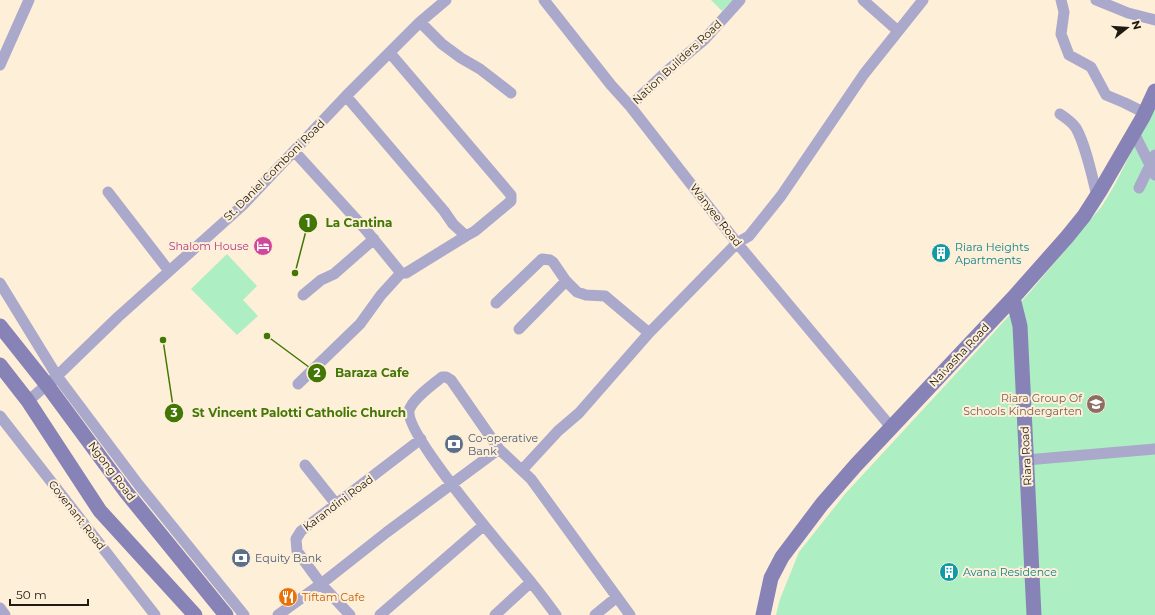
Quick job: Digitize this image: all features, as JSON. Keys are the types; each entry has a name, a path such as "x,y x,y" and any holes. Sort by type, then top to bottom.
{"main road":[{"name":"Naivasha Road","path":"764,615 771,578 782,557 822,504 890,428 1013,298 1084,216 1134,133 1155,91"},
{"name":"Riara Road","path":"1013,298 1020,326 1034,615"},
{"name":"Ngong Road","path":"0,326 52,380 126,492 226,615"},
{"path":"0,365 28,401 100,511 195,615"}],"street":[{"path":"0,65 29,0"},
{"name":"St. Daniel Comboni Road","path":"28,401 243,204 346,96 420,22 446,0"},
{"name":"Wanyee Road","path":"544,0 611,85 630,106 737,243 890,428"},
{"name":"Nation Builders Road","path":"630,106 667,71 704,40 740,0"},
{"path":"863,0 898,31"},
{"path":"522,470 558,431 579,413 649,333 737,243 748,236 781,196 860,80 923,0"},
{"path":"1060,0 1064,12 1062,34 1069,55 1091,67 1106,95 1145,113"},
{"path":"1096,0 1128,13 1155,20"},
{"path":"420,22 442,44 511,93"},
{"path":"298,384 360,324 381,294 401,273 406,273 466,236 504,208 511,201 511,195 390,53"},
{"path":"346,96 444,211 453,224 466,236"},
{"path":"1060,114 1070,121 1076,128 1083,145 1097,196"},
{"path":"1134,133 1153,170"},
{"path":"294,151 374,239 401,273"},
{"path":"1138,188 1153,170 1155,155"},
{"path":"108,192 169,271"},
{"path":"303,294 321,280 334,274 374,239"},
{"path":"496,303 542,259 550,260 566,281 580,294 605,296 649,333"},
{"path":"520,329 566,281"},
{"path":"0,283 52,380 244,615"},
{"path":"556,615 452,484 421,439 410,420 410,406 442,377 446,377 451,380 499,449 531,480 630,615"},
{"name":"Covenant Road","path":"0,416 155,615"},
{"name":"Karandini Road","path":"350,615 321,584 297,551 296,539 301,531 421,439"},
{"path":"278,615 499,449"},
{"path":"1026,460 1155,449"},
{"path":"305,465 336,504"},
{"path":"380,615 484,525"},
{"path":"495,615 531,582"},
{"path":"595,615 617,597"},
{"path":"0,608 5,615"}],"green space":[{"path":"711,0 733,0 722,11"},
{"path":"1155,106 1155,615 776,615 780,599 799,552 845,494 1030,292 1102,206 1114,186"},
{"path":"227,254 257,286 243,300 258,316 237,335 191,289"}],"place":[{"name":"Shalom House","path":"263,246"},
{"name":"Riara Heights Apartments","path":"941,253"},
{"name":"La Cantina","path":"295,273"},
{"name":"Baraza Cafe","path":"267,336"},
{"name":"St Vincent Palotti Catholic Church","path":"163,340"},
{"name":"Riara Group Of Schools Kindergarten","path":"1096,404"},
{"name":"Co-operative Bank","path":"454,444"},
{"name":"Equity Bank","path":"241,558"},
{"name":"Avana Residence","path":"949,572"},
{"name":"Tiftam Cafe","path":"288,597"}]}
